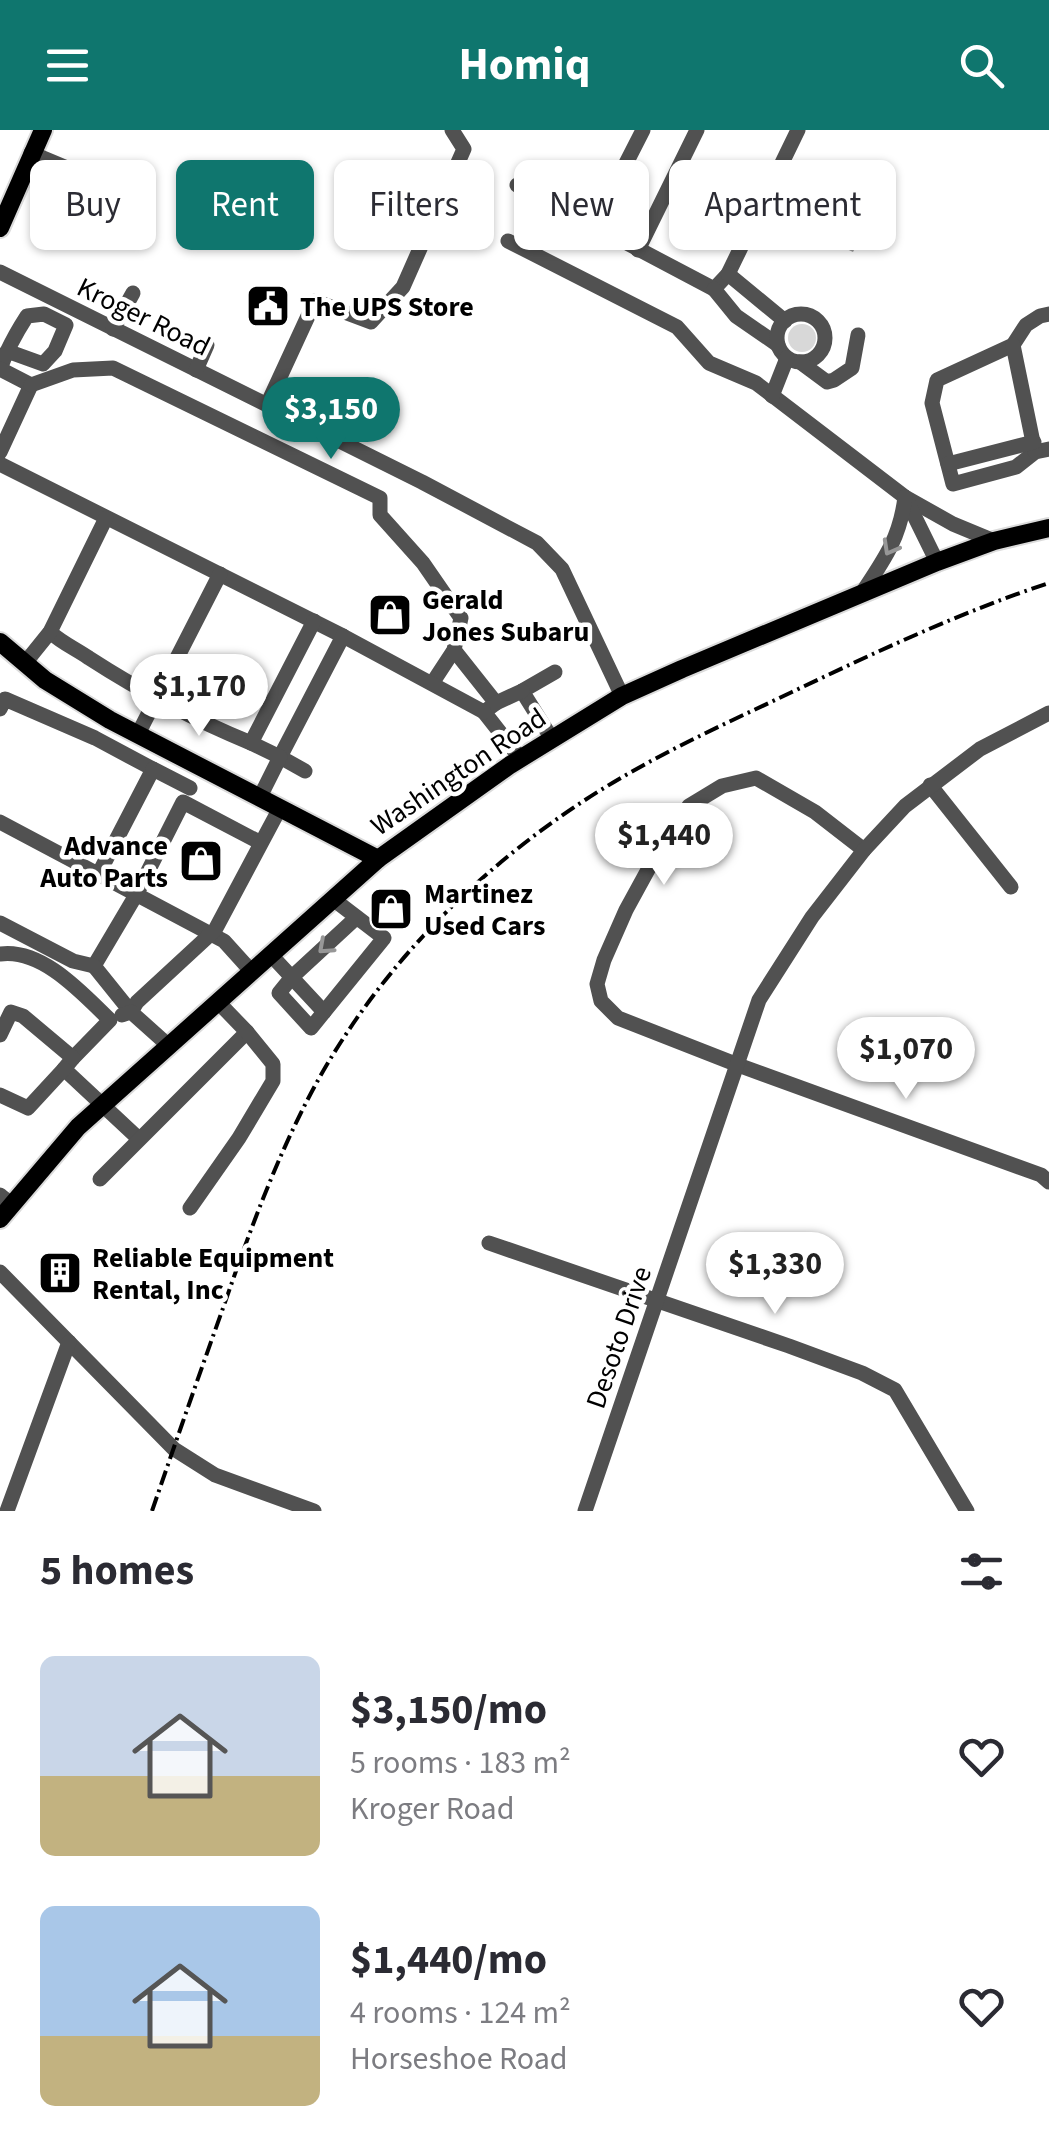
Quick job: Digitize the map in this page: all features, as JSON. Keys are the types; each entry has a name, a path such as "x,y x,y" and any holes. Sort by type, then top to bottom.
{"main road":[{"path":"0,228 42,130"},
{"name":"Washington Road","path":"4,1206 78,1127 378,859 521,758 622,696 937,562 1049,528"},
{"path":"0,642 46,680 138,734 378,859"}],"street":[{"path":"268,406 315,302 371,322 403,287 464,149 452,130"},
{"path":"628,160 643,130"},
{"path":"649,228 697,130"},
{"path":"714,289 728,274 798,130"},
{"path":"31,153 47,160"},
{"path":"508,241 677,328 708,363 756,383 905,496 994,542"},
{"path":"638,250 714,289 736,316 827,382 852,368 858,335"},
{"name":"Kroger Road","path":"0,272 537,543 562,569 622,696"},
{"path":"728,274 785,320"},
{"path":"113,328 132,293"},
{"path":"744,321 761,301"},
{"path":"772,396 789,355 778,332 791,316 807,314 824,330 821,352 815,358 789,355"},
{"path":"1013,345 1039,448 1016,467 954,484 932,403 937,380 1013,345 1026,326 1049,314"},
{"path":"196,370 207,345"},
{"path":"6,352 0,369 31,385"},
{"path":"0,452 31,385 73,370 113,368 380,498 380,515 424,564 462,618 454,650 433,682"},
{"path":"0,464 490,707"},
{"path":"905,496 937,562"},
{"path":"862,593 896,541 905,496"},
{"path":"25,663 50,632 106,518"},
{"path":"138,734 220,574"},
{"path":"251,743 314,621"},
{"path":"50,632 158,698 306,771"},
{"path":"260,797 343,636"},
{"path":"454,650 521,758"},
{"path":"490,707 554,672"},
{"path":"522,691 552,739"},
{"path":"0,709 5,698 95,738 153,769 262,842"},
{"name":"Desoto Drive","path":"585,1511 759,1000 812,916 905,806 980,749 1049,713"},
{"path":"94,966 136,895 201,767"},
{"path":"98,875 153,769"},
{"path":"864,850 816,812 756,778 722,786 689,806 655,857 604,960 597,984 602,1001 618,1018 738,1065 1046,1174"},
{"path":"930,785 1010,887"},
{"path":"0,1095 28,1108 110,1020 132,1012 137,1002 215,930 280,808"},
{"path":"0,822 224,942 252,972"},
{"path":"333,899 357,917 384,938 310,1028 279,993 357,917"},
{"path":"0,923 74,961 94,966 132,1012 169,1046"},
{"path":"0,954 15,952 65,976 110,1020"},
{"path":"271,955 292,977"},
{"path":"190,1208 273,1082 273,1064 218,1002"},
{"path":"0,1035 11,1012 23,1016 69,1063 102,1106 139,1139"},
{"path":"100,1178 247,1032"},
{"path":"490,1244 825,1360 895,1390 967,1511"},
{"path":"0,1272 163,1441 188,1460 242,1486 314,1511"},
{"path":"7,1511 69,1342"}],"shaded area":[{"path":"802,324 812,328 816,338 812,348 802,352 792,348 788,338 792,328"}],"railway":[{"path":"152,1511 253,1224 303,1110 374,995 442,917 519,847 604,788 650,762 887,648 1049,583"}],"place":[{"name":"The UPS Store","path":"268,306"},
{"name":"Gerald Jones Subaru","path":"390,615"},
{"name":"Advance Auto Parts","path":"201,861"},
{"name":"Martinez Used Cars","path":"391,909"},
{"name":"Reliable Equipment Rental, Inc","path":"60,1273"}]}
